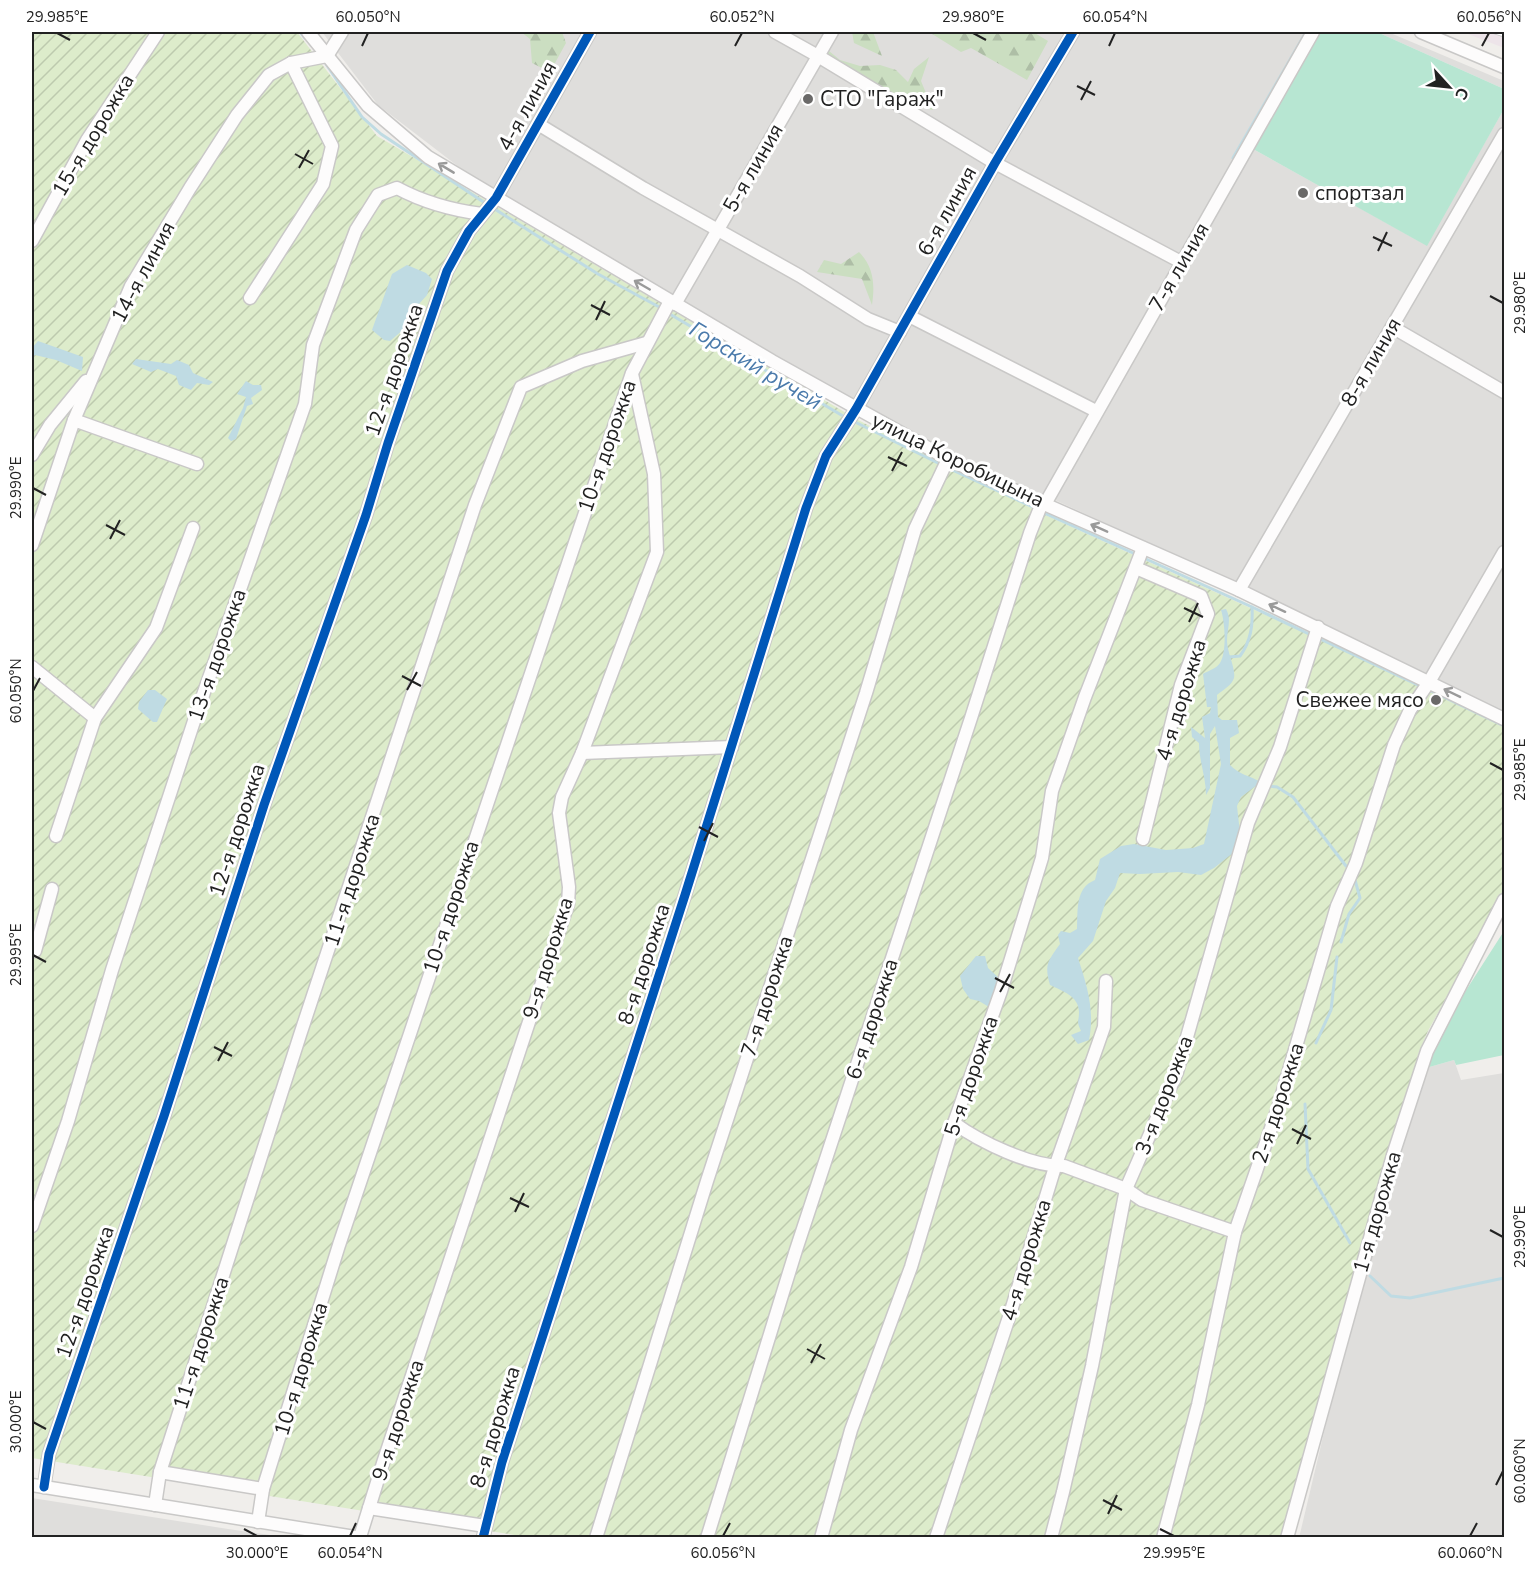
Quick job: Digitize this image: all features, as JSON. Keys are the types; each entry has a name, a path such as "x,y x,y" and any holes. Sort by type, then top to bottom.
{"street":[{"name":"15-я дорожка","path":"32,241 87,140 158,32"},
{"name":"улица Коробицына","path":"308,32 368,106 428,157 856,410 948,459 1239,590 1504,719"},
{"path":"327,56 342,32"},
{"name":"4-я линия","path":"496,198 590,32"},
{"path":"775,32 995,163 1181,262"},
{"name":"5-я линия","path":"673,302 832,32"},
{"name":"6-я линия","path":"856,410 995,163 1073,32"},
{"name":"7-я линия","path":"1044,504 1313,32"},
{"path":"1421,32 1504,67"},
{"name":"14-я линия","path":"32,545 74,420 131,286 237,116 269,75 291,63 327,56"},
{"path":"250,298 323,184 332,146 291,63"},
{"path":"538,124 643,188 800,276 868,319 900,332"},
{"name":"8-я линия","path":"1239,590 1504,134"},
{"name":"13-я дорожка","path":"32,1226 68,1121 112,970 196,715 305,404 313,345 356,230 378,195 397,189 422,201 453,210 482,214"},
{"name":"12-я дорожка","path":"38,1486 164,1116 264,805 366,515 388,443 447,271 469,231 496,198"},
{"name":"10-я дорожка","path":"258,1522 263,1489 339,1245 632,373 646,343 673,302"},
{"path":"909,316 1096,411"},
{"path":"1392,327 1504,392"},
{"name":"11-я дорожка","path":"155,1505 160,1472 300,1035 475,505 521,387 582,361 646,343"},
{"path":"32,455 50,425 95,370"},
{"name":"9-я дорожка","path":"361,1538 568,904 569,887 559,813 562,797 582,753 657,552 654,474 632,373"},
{"name":"8-я дорожка","path":"484,1532 502,1462 732,747 806,508 826,456 856,410"},
{"path":"74,420 197,464"},
{"name":"7-я дорожка","path":"596,1538 707,1181 866,693 915,529 948,459"},
{"name":"6-я дорожка","path":"708,1538 796,1250 972,718 1030,533 1044,504"},
{"path":"56,836 95,718 156,628 194,528"},
{"name":"5-я дорожка","path":"821,1538 851,1430 911,1267 954,1123 1001,991 1042,858 1052,791 1085,697 1143,548"},
{"name":"2-я дорожка","path":"1163,1538 1198,1405 1235,1232 1278,1108 1337,906 1356,863 1394,745 1410,710 1429,682 1504,552"},
{"name":"4-я дорожка","path":"1136,568 1201,596 1208,614 1181,685 1143,839"},
{"name":"3-я дорожка","path":"1051,1538 1092,1366 1126,1189 1177,1072 1248,823 1280,747 1318,627"},
{"path":"32,667 95,718"},
{"path":"582,753 732,747"},
{"path":"32,950 34,951 52,889"},
{"name":"1-я дорожка","path":"1287,1538 1393,1155 1427,1051 1504,900"},
{"name":"4-я дорожка","path":"936,1538 1010,1314 1055,1167 1104,1027 1106,981"},
{"path":"954,1123 969,1134 1011,1154 1055,1167 1064,1166 1126,1189 1142,1200 1235,1232"},
{"path":"160,1472 263,1489"},
{"path":"38,1486 361,1538"},
{"path":"369,1508 484,1532"}],"shaded area":[{"path":"322,32 1319,32 1253,149 1426,245 1504,109 1504,713 1317,620 948,451 842,394 472,177 378,105"},
{"path":"1377,32 1388,32 1504,81 1504,89"},
{"path":"1463,32 1504,32 1504,48"},
{"path":"1454,1060 1461,1080 1504,1073 1504,1537 1299,1538 1340,1365 1387,1194 1426,1068"},
{"path":"32,1498 228,1529 284,1537 32,1537"}],"green space":[{"path":"32,32 297,32 377,136 858,420 1041,513 1504,723 1504,893 1428,1031 1419,1052 1281,1537 527,1537 32,1458"},
{"path":"521,32 562,32 566,43 550,72 532,63 530,39"},
{"path":"852,32 873,32 882,56 854,43"},
{"path":"929,32 1033,32 1048,41 1027,80 971,48 961,52"},
{"path":"1319,32 1377,32 1504,89 1504,109 1427,246 1253,149"},
{"path":"829,51 840,60 860,66 880,65 896,70 908,82 914,69 929,57 921,81 933,110 898,100 826,56"},
{"path":"859,252 868,264 872,277 872,305 862,279 817,272 824,260 841,264"},
{"path":"1504,931 1504,1055 1456,1065 1454,1060 1426,1068 1440,1031"}],"water":[{"path":"407,265 426,273 432,279 427,295 410,314 404,329 390,341 384,340 372,330 392,274"},
{"path":"38,341 83,357 82,371 56,360 35,355 32,358 32,348"},
{"path":"136,359 171,364 177,360 189,365 193,373 213,382 209,385 197,383 191,390 179,385 176,376 158,369 151,372 132,364"},
{"path":"246,381 253,385 261,385 262,390 251,398 253,404 247,406 236,439 231,441 228,438 246,397 237,394"},
{"path":"1226,609 1229,621 1227,645 1234,678 1217,695 1218,717 1222,720 1237,720 1239,733 1230,738 1230,765 1240,773 1261,782 1241,797 1237,806 1240,833 1238,849 1214,868 1201,875 1178,872 1120,873 1115,888 1106,901 1093,941 1078,958 1091,1008 1091,1029 1089,1040 1078,1044 1071,1035 1081,1031 1078,1023 1078,1006 1069,995 1050,985 1047,967 1060,944 1058,935 1061,931 1070,933 1077,929 1079,900 1084,888 1095,880 1100,859 1121,846 1134,844 1166,850 1193,848 1204,844 1221,764 1215,726 1210,734 1210,788 1206,795 1199,743 1192,737 1191,727 1205,738 1202,717 1210,713 1211,707 1207,707 1203,674 1217,666 1222,658 1225,637 1221,610"},
{"path":"148,690 155,690 167,699 157,722 153,722 138,709 139,702"},
{"path":"976,956 985,956 988,968 1000,979 989,1007 970,999 963,989 960,976"}],"waterway":[{"name":"Горский ручей","path":"300,32 305,38"},
{"path":"1233,158 1306,32"},
{"name":"Горский ручей","path":"326,64 362,117 381,134 485,203"},
{"name":"Горский ручей","path":"493,208 598,274 661,308"},
{"name":"Горский ручей","path":"668,313 843,416"},
{"name":"Горский ручей","path":"853,421 940,464"},
{"name":"Горский ручей","path":"948,468 1035,508"},
{"name":"Горский ручей","path":"1044,513 1133,553"},
{"name":"Горский ручей","path":"1146,559 1252,607 1252,626 1247,645 1240,656 1229,657"},
{"path":"1252,607 1309,634"},
{"path":"1318,638 1420,686"},
{"path":"1429,690 1504,726"},
{"name":"Горский ручей","path":"1268,786 1277,787 1293,797 1346,866"},
{"name":"Горский ручей","path":"1341,942 1349,914 1360,898 1355,880"},
{"name":"Горский ручей","path":"1316,1043 1331,1010 1337,957"},
{"name":"Горский ручей","path":"1305,1104 1308,1169 1350,1243"},
{"name":"Горский ручей","path":"1370,1276 1391,1296 1410,1298 1504,1278"}],"railway":[{"path":"1495,32 1504,35"}],"cycle path":[{"path":"44,1487 49,1454 164,1116 264,805 366,515 388,443 447,271 469,231 496,198 590,32"},
{"path":"483,1538 502,1462 685,895 806,508 826,456 856,409 995,163 1073,32"}],"place":[{"name":"СТО \"Гараж\"","path":"808,99"},
{"name":"спортзал","path":"1303,193"},
{"name":"Свежее мясо","path":"1436,700"}]}
